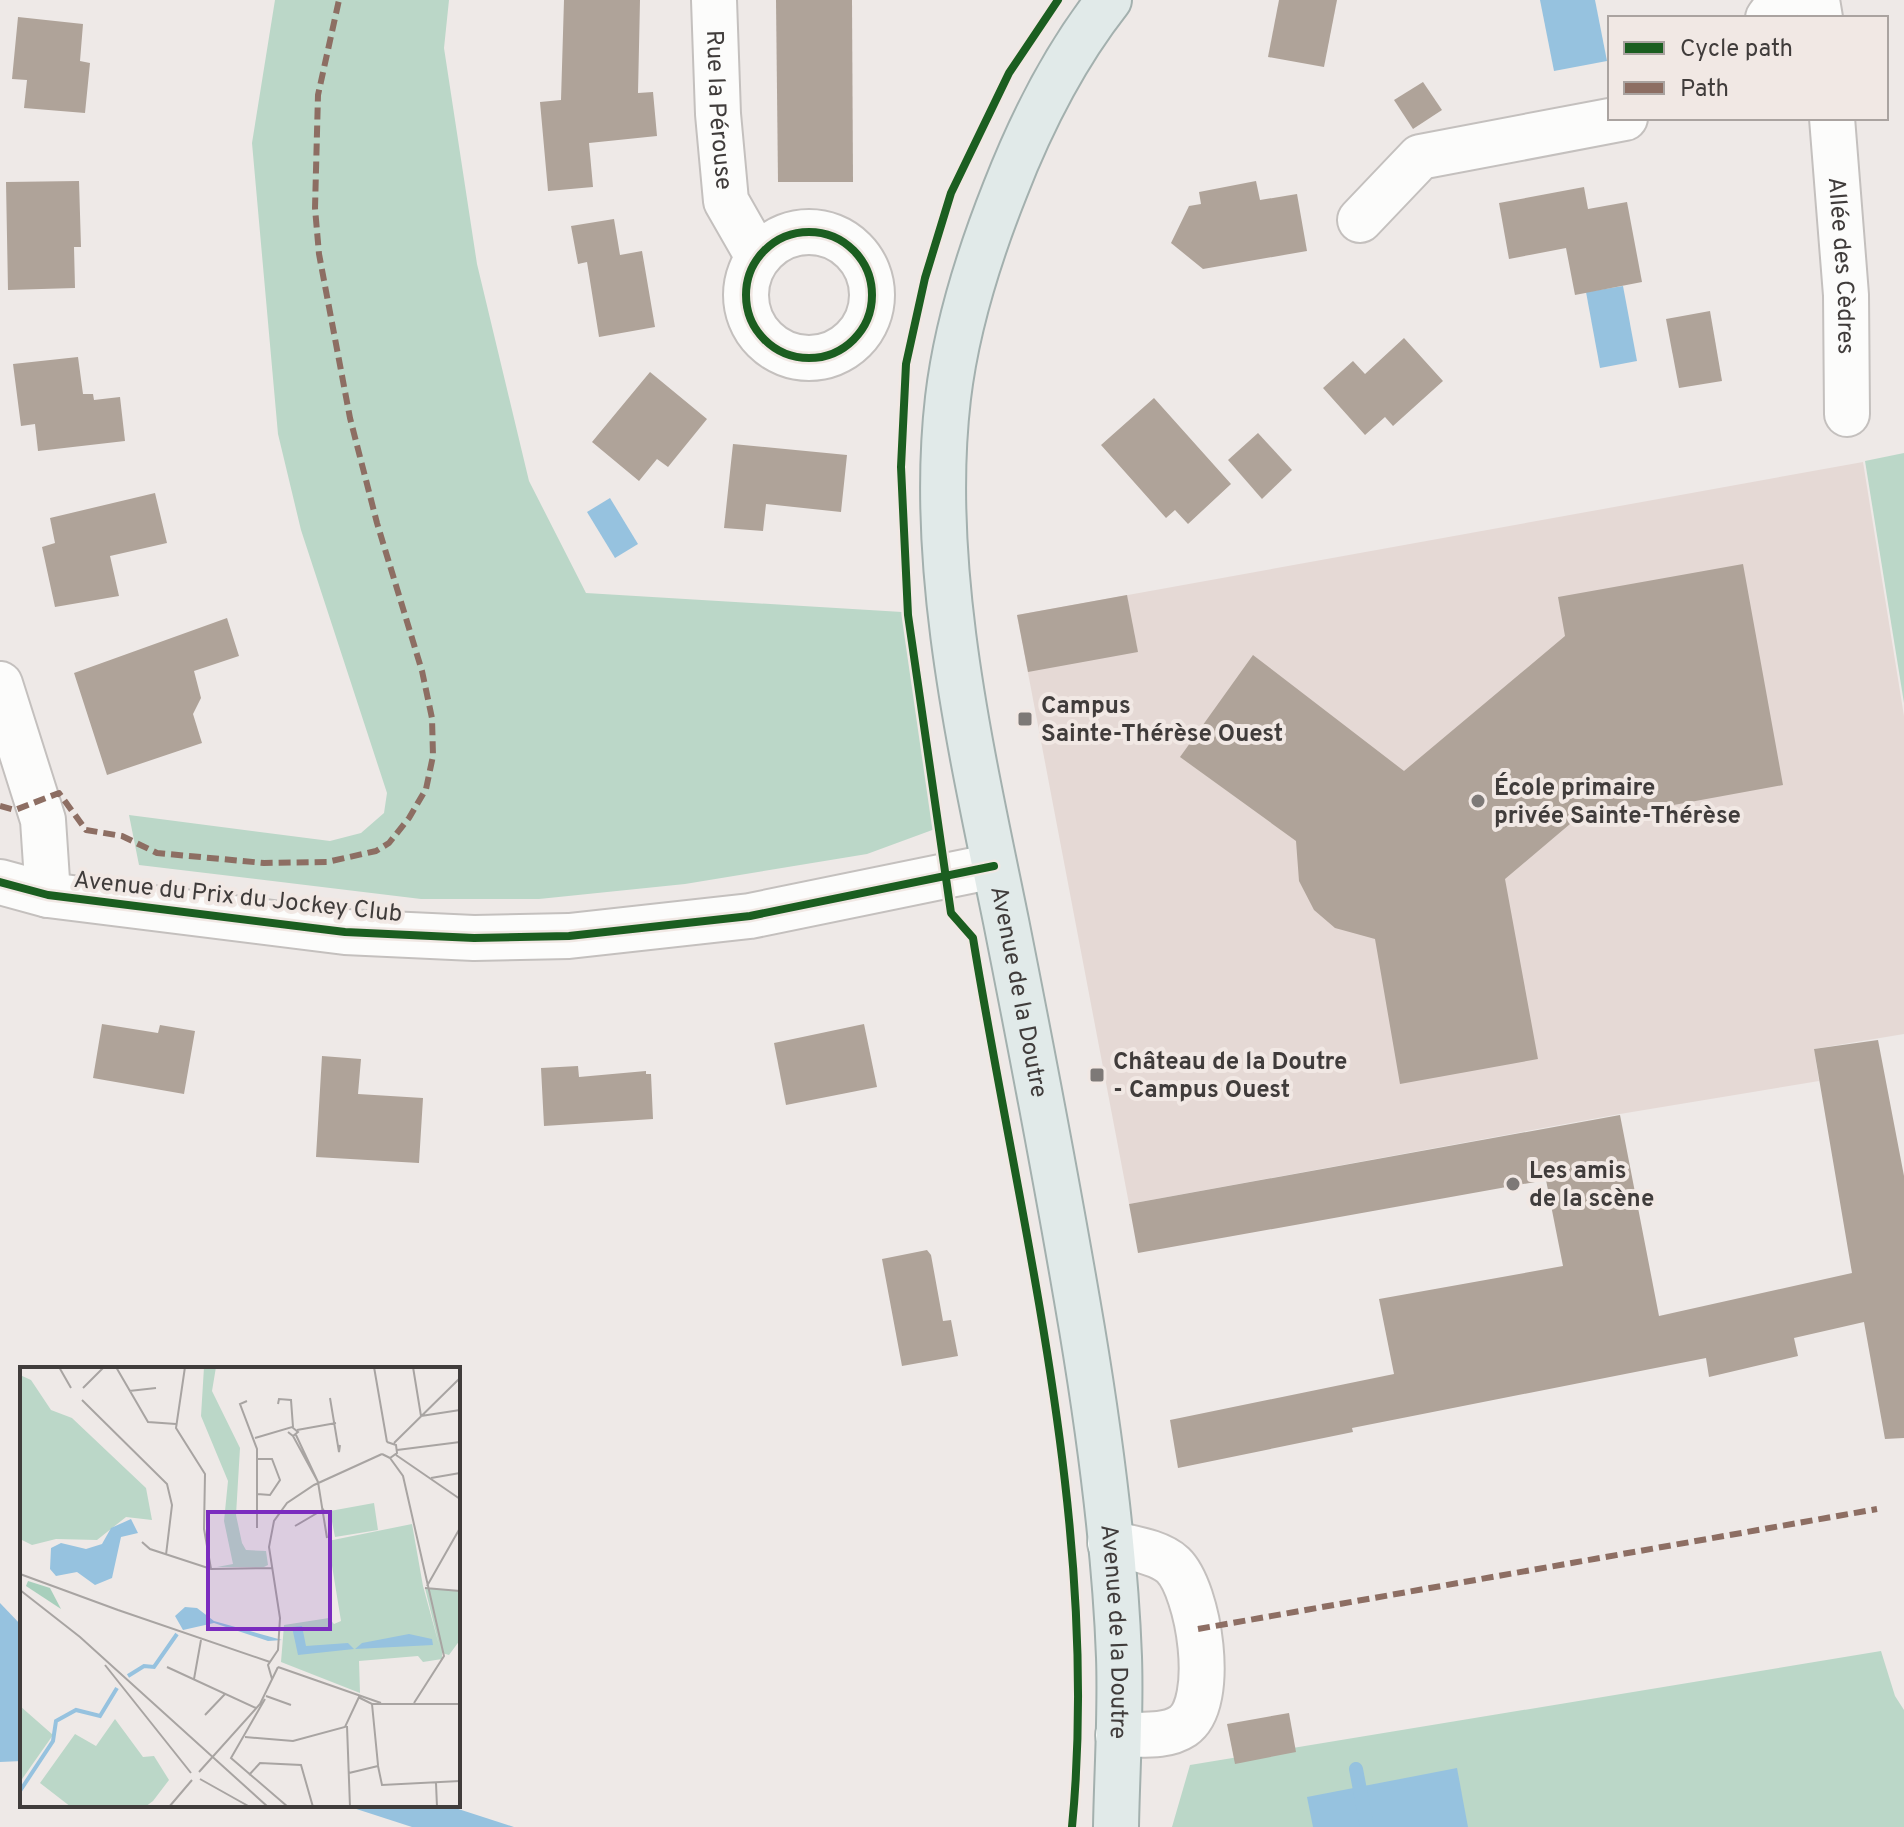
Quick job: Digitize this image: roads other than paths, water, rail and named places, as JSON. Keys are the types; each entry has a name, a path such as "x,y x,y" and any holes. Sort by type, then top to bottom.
{"main road":[{"name":"Avenue de la Doutre","path":"1109,0 1074,50 1050,93 1009,179 973,285 948,397 945,510 953,633 994,866 1032,1053 1098,1431 1119,1658 1116,1827"}],"street":[{"name":"Rue la Pérouse","path":"714,0 718,114 726,201 758,257"},
{"path":"1360,220 1420,157 1614,120"},
{"name":"Allée des Cèdres","path":"1832,120 1846,295 1847,414"},
{"path":"0,684 43,820 48,895"},
{"name":"Avenue du Prix du Jockey Club","path":"0,882 48,895 345,932 474,938 569,936 750,916 994,866"},
{"path":"1110,1543 1167,1561 1175,1568 1191,1602 1198,1629 1201,1662 1200,1698 1186,1725 1167,1733 1118,1735"}],"water":[{"path":"1540,0 1595,0 1607,61 1554,71"},
{"path":"1623,286 1637,361 1600,368 1586,292"},
{"path":"610,498 638,544 615,558 587,512"},
{"path":"0,1603 20,1624 20,1761 0,1762"},
{"path":"1457,1768 1468,1827 1313,1827 1307,1797"},
{"path":"350,1807 452,1807 514,1827 412,1827"}],"waterway":[{"path":"1356,1769 1367,1827"}],"place":[{"name":"Campus Sainte-Thérèse Ouest","path":"1025,719"},
{"name":"École primaire privée Sainte-Thérèse","path":"1478,801"},
{"name":"Château de la Doutre - Campus Ouest","path":"1097,1075"},
{"name":"Les amis de la scène","path":"1513,1184"}]}
